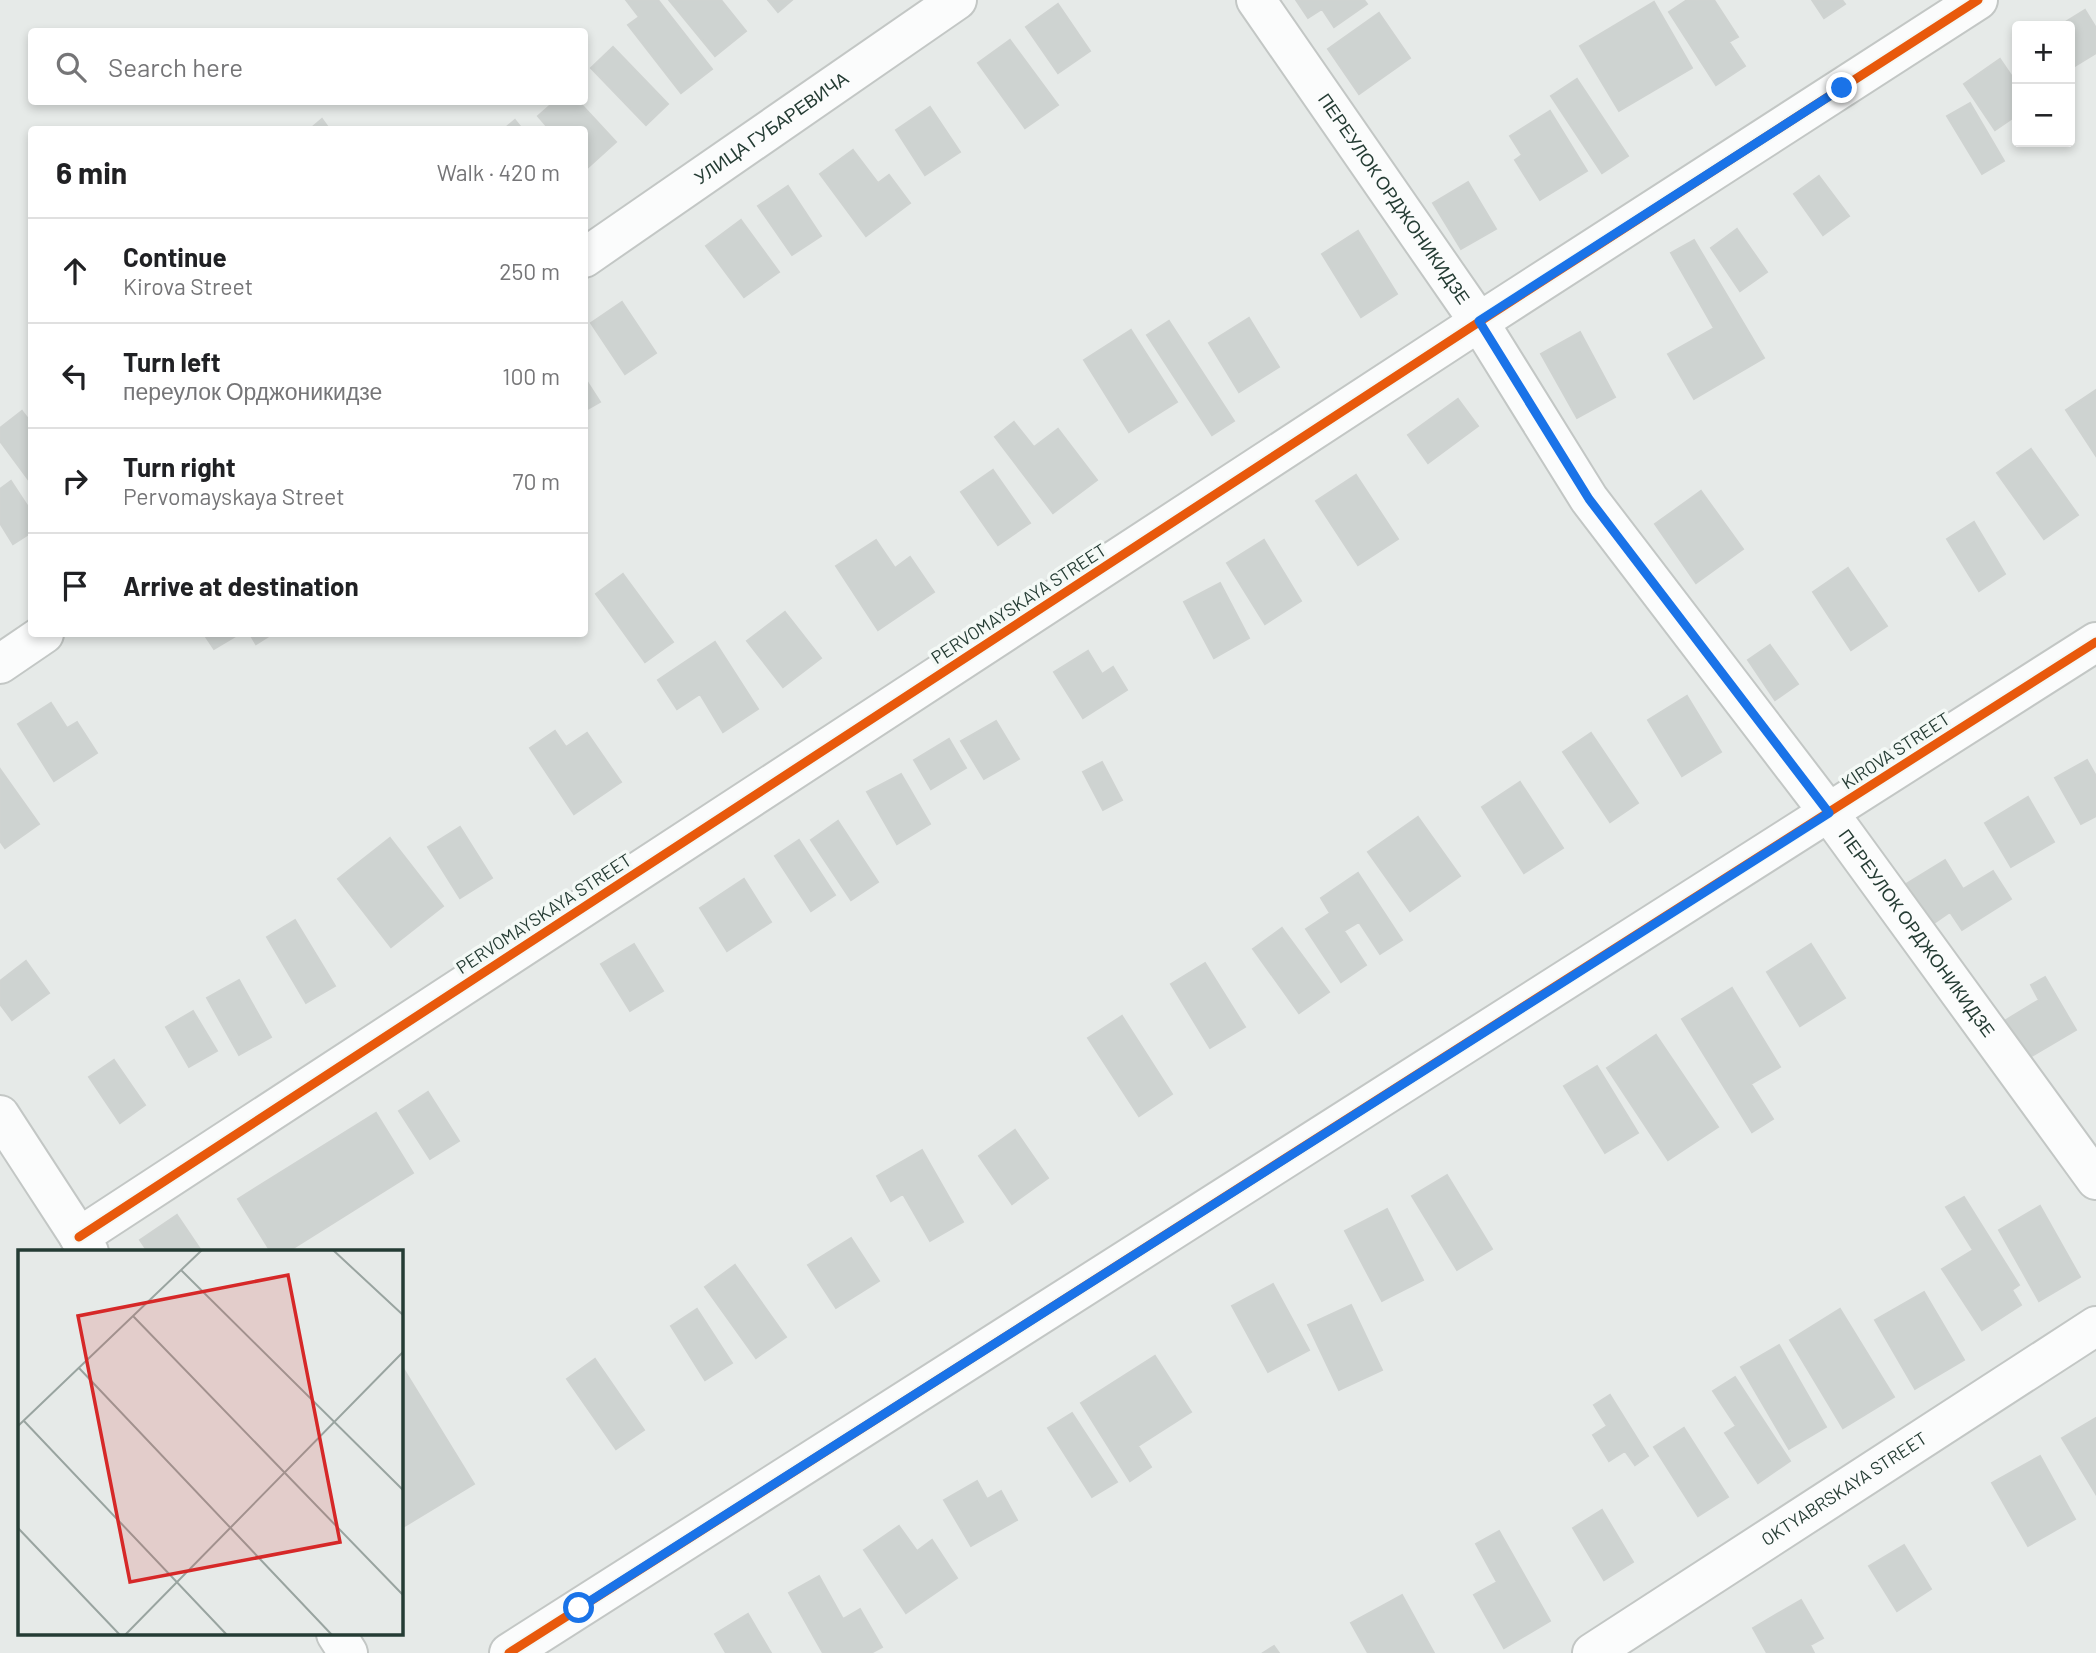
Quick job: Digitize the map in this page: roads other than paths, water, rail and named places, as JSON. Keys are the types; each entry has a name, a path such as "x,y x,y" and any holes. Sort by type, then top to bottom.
{"street":[{"name":"УЛИЦА ГУБАРЕВИЧА","path":"588,255 957,0"},
{"name":"ПЕРЕУЛОК ОРДЖОНИКИДЗЕ","path":"1256,0 1479,321 1589,499 1829,813 2096,1180"},
{"name":"PERVOMAYSKAYA STREET","path":"84,1245 1479,321 1978,0"},
{"path":"0,664 40,637"},
{"name":"KIROVA STREET","path":"509,1653 2096,642"},
{"path":"0,1115 84,1245"},
{"name":"OKTYABRSKAYA STREET","path":"1592,1653 2096,1326"},
{"path":"337,1636 348,1653"}]}
